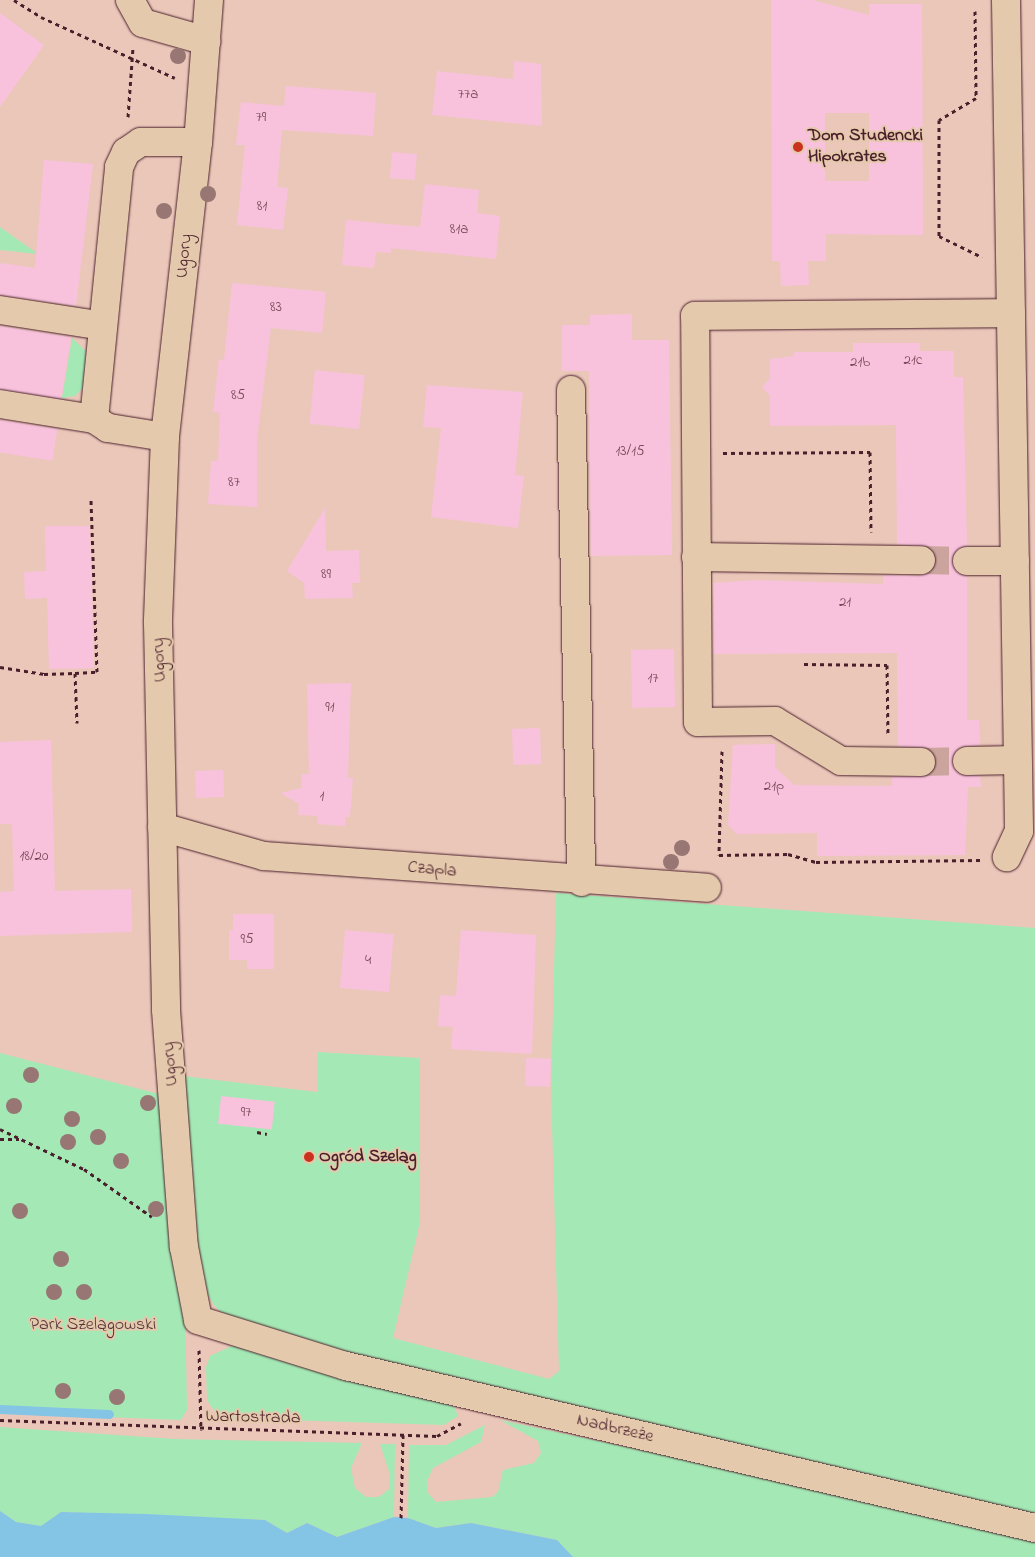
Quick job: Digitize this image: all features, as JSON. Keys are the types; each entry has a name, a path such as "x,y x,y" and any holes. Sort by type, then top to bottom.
{"street":[{"name":"Ugory","path":"198,1320 184,1247 166,1010 158,623 165,436 198,142 209,0"},
{"path":"1006,0 1019,832 1008,857"},
{"path":"133,8 154,28 206,41"},
{"path":"94,419 119,167 126,152 133,145 153,140 198,142"},
{"path":"0,310 103,326"},
{"path":"922,762 833,759 775,721 698,722 695,316 1011,313"},
{"path":"571,390 581,882"},
{"path":"0,404 94,419 108,428 165,436"},
{"path":"696,557 921,560"},
{"path":"967,561 1015,561"},
{"path":"968,761 1017,760"},
{"name":"Czapla","path":"162,827 264,856 581,882 707,888"},
{"name":"Nadbrzeże","path":"198,1320 346,1366 498,1403 847,1481 1035,1528"}],"path":[{"path":"14,0 132,59 202,91"},
{"path":"126,152 133,8"},
{"path":"695,453 870,452 871,559"},
{"path":"0,667 44,674 97,672 91,500"},
{"path":"804,664 888,665 889,762"},
{"path":"75,673 77,723"},
{"path":"723,747 719,855 788,854 816,862 1008,857"},
{"path":"0,1129 84,1169 142,1208 184,1247"},
{"path":"258,1132 267,1134"},
{"path":"0,1139 22,1139"},
{"path":"198,1320 201,1430"},
{"name":"Wartostrada","path":"0,1420 201,1430 437,1436 498,1403"},
{"path":"401,1518 403,1435"}],"green space":[{"path":"0,227 38,254 0,250"},
{"path":"72,338 86,351 85,386 75,396 62,398"},
{"path":"556,893 1035,928 1035,1517 458,1385 225,1317 214,1305 197,1277 183,1076 317,1092 318,1052 420,1058 420,1222 393,1338 549,1379 559,1371 551,1088"},
{"name":"Park Szelągowski","path":"0,1053 167,1096 185,1300 187,1410 181,1420 0,1413"},
{"path":"234,1345 454,1406 458,1416 444,1425 226,1418 215,1412 207,1400 206,1367 210,1356"},
{"path":"500,1420 960,1518 1035,1538 1035,1557 573,1557 557,1540 471,1523 436,1528 408,1518 409,1445 446,1445 485,1425 481,1442 433,1468 427,1481 428,1493 436,1502 492,1497 498,1492 503,1470 534,1463 541,1453 538,1441"},
{"path":"0,1427 175,1439 362,1443 351,1468 355,1488 366,1497 379,1497 389,1489 390,1475 380,1444 395,1444 394,1517 337,1537 307,1523 287,1533 265,1520 61,1512 41,1526 16,1522 0,1511"}],"water":[{"path":"0,1511 16,1522 41,1526 61,1512 146,1514 265,1520 287,1533 307,1523 337,1537 394,1517 408,1518 436,1528 471,1523 557,1540 573,1557 0,1557"}],"building":[{"path":"771,0 812,0 869,15 869,4 922,4 923,235 826,234 826,261 808,261 809,285 781,286 780,261 772,261","holes":["825,113 869,113 869,181 825,181"]},
{"path":"0,13 44,45 0,107"},
{"path":"514,61 541,64 542,126 432,115 437,71 513,79"},
{"path":"286,86 376,93 373,136 282,130 277,187 288,188 283,230 237,225 245,145 236,145 241,102 284,106"},
{"path":"392,152 417,154 415,180 390,178"},
{"path":"44,160 93,164 76,306 0,295 0,263 35,268"},
{"path":"425,184 479,190 477,213 500,216 496,259 391,248 391,253 376,252 374,268 342,265 346,220 420,227"},
{"path":"232,283 326,292 322,333 271,328 257,439 257,507 208,504 211,461 218,461 220,413 213,412 219,359 224,360"},
{"path":"632,314 632,340 669,340 672,555 591,556 589,371 562,371 562,325 590,325 590,315"},
{"path":"0,326 71,337 61,399 0,390"},
{"path":"853,343 920,343 920,351 954,351 954,377 963,377 967,545 954,553 951,561 959,574 967,577 967,720 979,720 980,745 959,747 951,762 960,775 980,776 981,787 968,787 965,855 817,856 817,833 737,834 728,825 733,745 775,744 775,767 794,785 892,786 892,777 928,776 937,763 929,748 898,746 897,653 713,654 713,583 758,580 883,584 883,575 921,576 935,568 935,553 929,547 897,544 896,425 770,426 770,396 762,387 770,378 770,359 794,356 794,352 853,352"},
{"path":"315,370 365,375 359,429 309,424"},
{"path":"427,385 523,392 515,475 524,476 518,528 431,517 441,428 423,427"},
{"path":"0,420 57,429 52,461 0,452"},
{"path":"325,508 326,551 359,550 360,583 352,583 353,598 305,599 304,583 287,571"},
{"path":"45,526 90,526 94,668 49,669 47,598 25,599 24,572 46,571"},
{"path":"674,649 675,707 632,708 631,650"},
{"path":"351,683 348,778 353,778 350,817 345,817 345,826 317,824 318,816 298,815 299,804 281,793 301,788 302,774 309,774 307,684"},
{"path":"540,728 541,764 513,765 512,729"},
{"path":"51,740 55,891 131,889 132,932 0,936 0,892 14,891 12,824 0,824 0,742"},
{"path":"223,770 224,797 196,798 195,771"},
{"path":"233,914 274,914 274,969 247,969 247,960 229,960 229,930 233,930"},
{"path":"345,930 394,934 389,992 340,988"},
{"path":"461,930 536,935 532,1054 451,1049 453,1027 438,1026 440,995 456,996"},
{"path":"526,1058 551,1059 550,1087 525,1086"},
{"path":"221,1096 275,1102 272,1129 218,1124"}],"waterway":[{"path":"0,1409 109,1414"}],"tunnel":[{"path":"921,560 967,561"},
{"path":"921,762 967,761"}],"place":[{"name":"Dom Studencki Hipokrates","path":"798,147"},
{"name":"Ogród Szeląg","path":"309,1157"}]}
